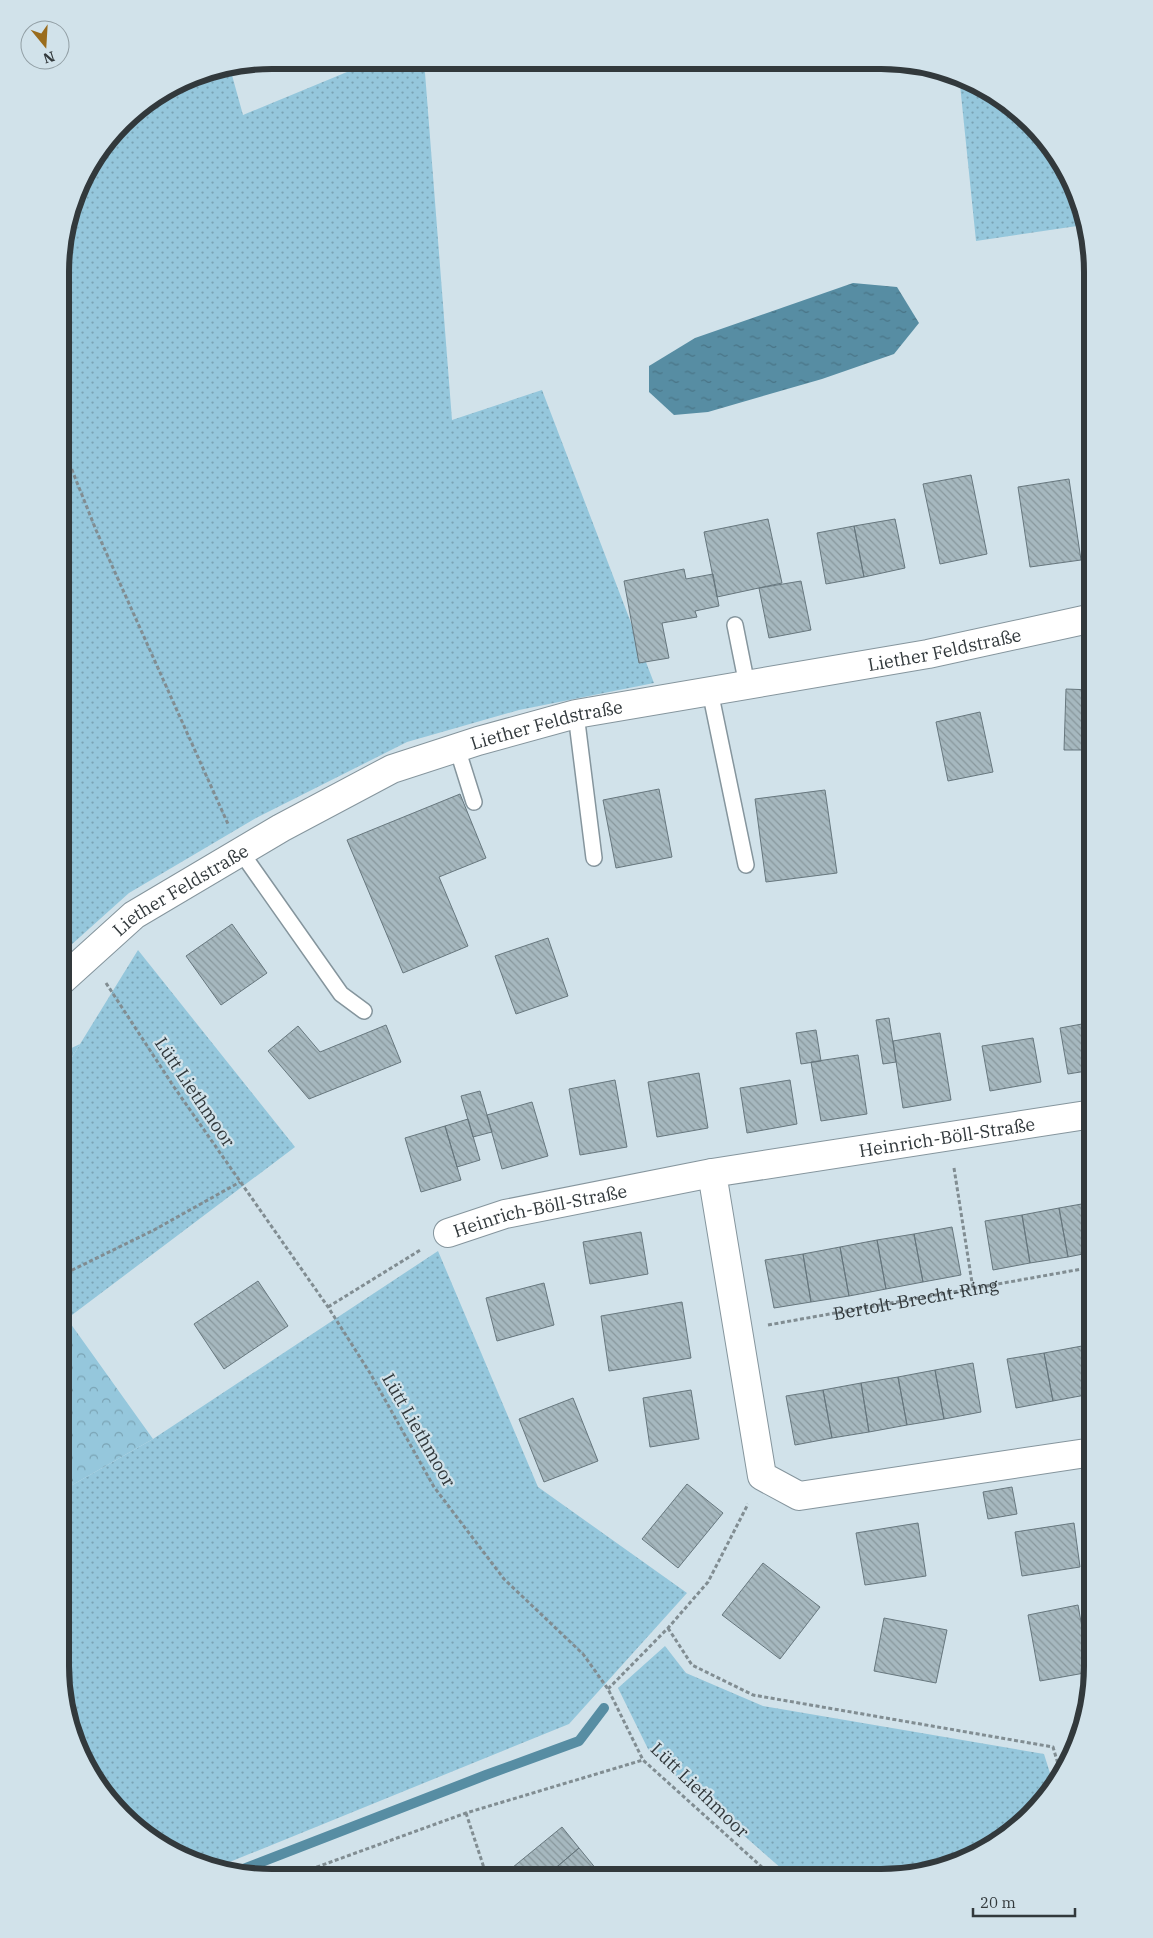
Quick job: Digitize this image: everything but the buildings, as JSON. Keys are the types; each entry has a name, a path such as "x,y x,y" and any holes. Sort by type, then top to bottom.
{"street":[{"name":"Liether Feldstraße","path":"69,973 134,915 241,852 392,769 457,748 576,714 928,654 1084,620"},
{"name":"Heinrich-Böll-Straße","path":"448,1233 505,1214 712,1173 949,1138 1084,1116"},
{"path":"712,1173 762,1476 799,1496 1084,1453"}],"lane":[{"path":"735,625 748,685"},
{"path":"710,691 746,865"},
{"path":"576,714 594,858"},
{"path":"457,748 474,802"},
{"path":"241,852 341,994 364,1011"}],"path":[{"path":"69,462 96,530 241,852"},
{"name":"Lütt Liethmoor","path":"91,952 113,994 240,1182 328,1307 370,1373 434,1487 504,1579 583,1654 608,1689 643,1760 764,1869"},
{"path":"949,1138 973,1288"},
{"path":"69,1272 154,1230 240,1182"},
{"name":"Heinrich-Böll-Straße","path":"328,1307 448,1233"},
{"name":"Bertolt-Brecht-Ring","path":"738,1330 1084,1269"},
{"path":"608,1689 668,1628 708,1582 762,1476"},
{"path":"668,1628 692,1665 753,1695 1053,1747 1058,1765"},
{"path":"312,1869 466,1814 643,1760"},
{"path":"466,1814 484,1869"}],"green space":[{"path":"354,69 425,69 452,420 542,390 654,683 519,710 407,742 256,818 129,893 69,947 70,245 84,194 96,170 119,138 148,111 170,96 194,84 231,73 243,115"},
{"path":"960,84 994,103 1015,119 1034,138 1057,170 1069,194 1079,226 976,241"},
{"path":"138,950 295,1147 69,1317 69,1062"},
{"path":"80,1044 69,1062 69,1049"},
{"path":"438,1251 538,1487 687,1593 569,1724 226,1864 219,1862 194,1854 170,1842 138,1819 119,1800 96,1768 84,1744 70,1693 69,1487 153,1439"},
{"path":"69,1321 153,1439 69,1487"},
{"path":"665,1646 686,1673 763,1706 1044,1754 1051,1777 1034,1800 1015,1819 983,1842 959,1854 898,1869 782,1869 650,1753 618,1688"}],"water":[{"path":"853,283 897,287 919,323 894,354 822,379 708,412 674,415 649,392 649,366 695,338"}],"waterway":[{"path":"246,1868 579,1741 604,1708"}]}
